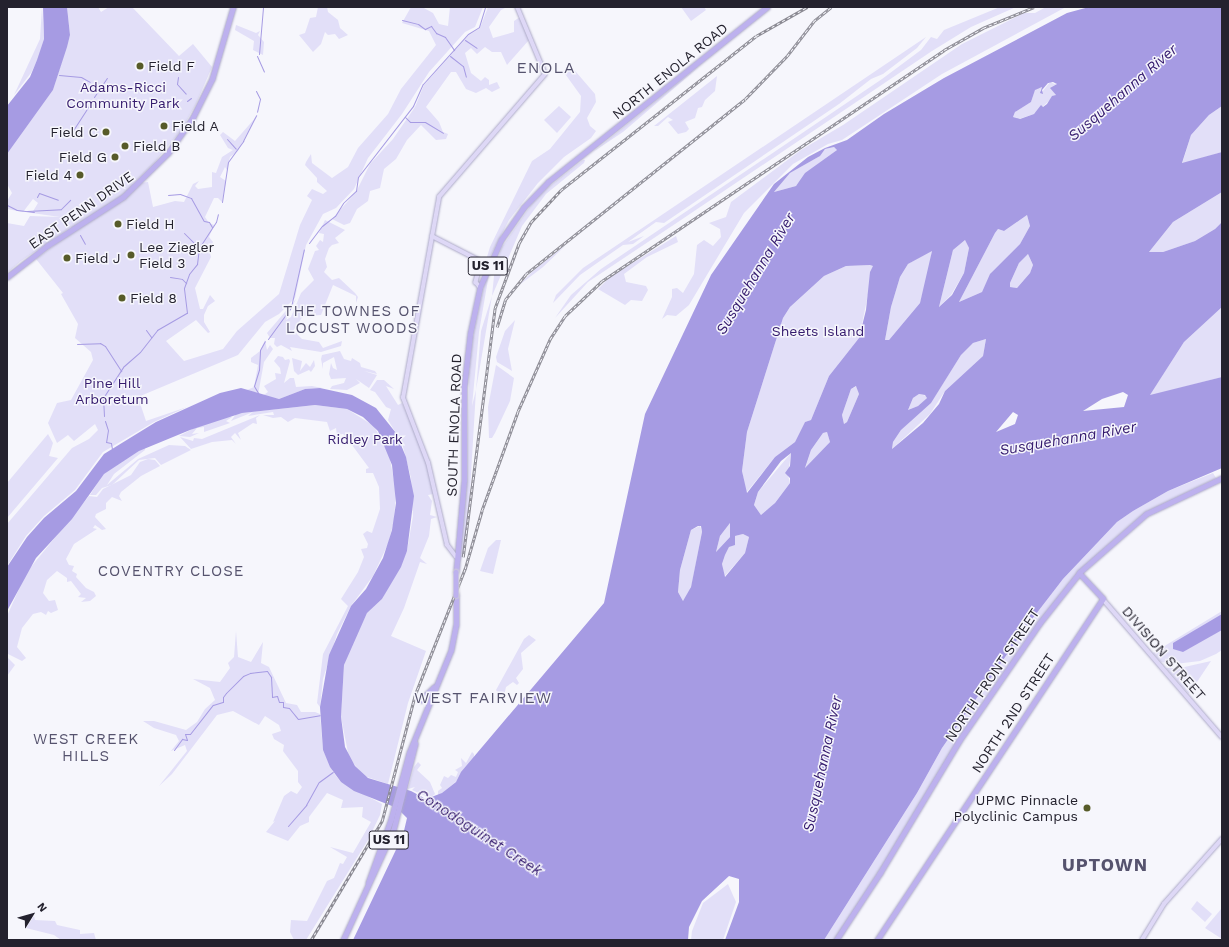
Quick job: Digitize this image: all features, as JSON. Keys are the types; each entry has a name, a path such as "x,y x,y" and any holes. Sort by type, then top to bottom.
{"main road":[{"name":"EAST PENN DRIVE","path":"7,277 47,246 123,197 168,154 192,119 212,78 234,7"},
{"path":"456,558 449,548 428,462 403,398 441,194 545,74 517,7"},
{"name":"NORTH ENOLA ROAD","path":"586,152 768,7"},
{"name":"SOUTH ENOLA ROAD","path":"368,883 394,810 399,786 417,733 454,637 456,550 465,474 465,372 471,323 480,287 493,253 518,214 543,187 586,152"},
{"path":"432,236 472,255 479,264 476,282 480,287"},
{"name":"NORTH FRONT STREET","path":"836,940 880,873 959,741 1039,624 1079,573 1146,514 1222,478"},
{"path":"449,548 456,550"},
{"path":"1089,564 1084,573 1090,584"},
{"name":"DIVISION STREET","path":"1079,573 1103,598 1222,737"},
{"name":"NORTH 2ND STREET","path":"877,940 1103,598"},
{"path":"421,700 437,684"},
{"name":"SOUTH ENOLA ROAD","path":"368,883 391,837 405,787 417,733"},
{"path":"1142,940 1164,904 1222,839"},
{"name":"US 11","path":"343,940 368,883"}],"green space":[{"path":"42,7 44,39 38,59 31,73 14,95 40,39"},
{"path":"67,7 98,7 101,12 109,7 132,7 179,56 193,44 212,67 196,104 182,129 154,163 132,184 148,182 153,207 175,201 184,202 193,184 199,181 195,186 198,189 212,187 212,172 216,173 222,157 233,150 228,148 220,135 223,132 235,141 256,117 238,151 230,157 227,170 225,167 220,177 226,181 222,202 218,198 214,198 205,217 209,223 214,225 209,237 213,242 209,250 211,257 195,288 200,309 203,309 210,295 215,301 208,306 204,315 204,322 210,332 208,333 196,320 166,341 184,361 223,349 237,331 279,294 300,225 312,200 307,196 312,189 323,194 327,191 317,182 317,178 305,165 311,154 312,163 332,178 348,167 358,148 388,114 401,89 436,45 429,31 402,23 411,7 422,7 433,13 439,24 448,26 450,7 483,7 475,27 465,32 429,72 402,114 368,158 354,189 336,208 323,214 306,245 295,298 279,314 265,322 238,355 138,397 146,421 187,407 154,422 103,452 75,490 44,516 26,536 7,566 7,524 72,448 89,439 98,430 95,424 74,441 68,435 57,443 48,423 57,403 71,400 93,360 91,352 75,338 78,324 61,294 63,293 36,259 74,231 71,227 21,261 7,273 7,223 24,226 30,216 60,217 32,213 38,203 33,199 23,212 7,209 7,201 12,193 7,184 7,154 53,90 70,35"},
{"path":"318,7 327,7 328,12 338,20 340,28 348,35 339,39 335,34 328,35 325,32 321,44 313,52 299,35 305,33 310,18 316,17"},
{"path":"488,7 507,7 501,10 489,27 493,38 514,32 514,21 520,17 529,40 507,65 501,52 492,52 485,47 477,54 471,48 465,53 471,73 481,81 485,77 489,80 489,85 497,82 500,88 492,92 486,88 476,93 466,89 456,72 451,72 426,107 439,122 443,132 448,134 446,139 436,140 421,125 407,140 396,159 384,169 380,188 370,191 368,201 357,209 350,223 344,225 332,219 356,192 370,164 393,139 415,107 424,85 468,36 480,28"},
{"path":"681,7 704,7 706,10 691,21"},
{"path":"1000,7 1016,7 971,27 932,51 588,282 555,318 571,295 601,269 882,79 921,50 931,37 937,39 944,30"},
{"path":"1046,7 1066,7 942,74 842,140 828,144 793,164 744,213 689,305 676,316 667,315 662,319 672,297 672,289 677,288 683,293 694,274 697,245 704,240 713,246 721,237 720,229 709,223 726,217 731,202 801,150 843,125 962,44 1024,13 1035,13"},
{"path":"236,25 256,33 260,31 258,35 264,42 263,55 253,50 254,41 235,30"},
{"path":"926,37 917,48 883,74 871,79 839,104 664,223 656,222 628,242 644,236 633,244 623,245 580,275 553,303 556,295 583,268"},
{"path":"570,65 595,94 596,102 587,118 590,126 596,131 591,138 564,157 538,183 509,220 483,270 490,247 532,161 550,149 580,112 581,96 563,71"},
{"path":"700,66 623,132 593,152 683,79"},
{"path":"717,76 715,91 705,100 702,107 698,108 695,118 685,122 689,129 686,132 678,134 668,122 673,120 668,117 658,126 654,126"},
{"path":"1050,82 1057,85 1053,86 1052,89 1056,95 1034,114 1019,119 1013,117 1015,112 1031,102 1035,89 1042,87 1040,91 1042,92"},
{"path":"559,106 571,117 557,133 544,120"},
{"path":"1222,106 1222,152 1182,164 1191,135 1209,115"},
{"path":"834,147 837,150 818,164 796,186 774,192 790,173 818,157 825,149"},
{"path":"585,160 584,163 546,194 522,226 492,296 495,266 502,247 531,205 546,189"},
{"path":"1222,192 1222,222 1215,229 1195,241 1163,252 1149,252 1173,222"},
{"path":"1027,215 1030,226 1020,244 992,272 982,292 959,302 998,229 1004,231"},
{"path":"325,220 345,230 335,238 339,243 332,245 329,248 325,259 327,267 324,272 332,280 339,278 358,297 356,303 356,296 333,285 321,315 303,316 291,334 296,333 302,339 319,342 323,348 342,341 341,346 321,352 290,347 292,351 281,345 277,347 274,344 275,338 270,338 267,333 296,299 286,320 291,317 301,293 314,280 308,269 315,251 319,250 316,246 320,240 323,242 324,234 319,233"},
{"path":"676,236 678,242 647,257 624,274 626,282 646,286 648,290 642,301 631,300 625,305 598,289 610,277"},
{"path":"965,240 969,248 964,273 951,295 939,307 953,250"},
{"path":"566,245 543,267 518,286 535,269"},
{"path":"932,250 930,268 920,303 889,340 885,340 891,307 900,277 908,264"},
{"path":"1028,254 1033,265 1030,273 1017,288 1010,287 1010,283 1019,263"},
{"name":"Sheets Island","path":"846,266 874,266 859,338 829,376 811,420 805,422 795,442 775,457 746,493 742,471 747,432 783,318 790,307 824,276"},
{"path":"489,274 479,332 472,406 476,390 468,525 465,548 458,570 467,485 469,373 473,337 485,282"},
{"path":"492,296 476,390 481,331"},
{"path":"1222,307 1222,377 1149,396 1184,342"},
{"path":"515,320 508,349 512,371 497,362 496,357 505,331"},
{"path":"986,339 983,356 945,391 930,414 892,449 893,442 901,430 935,396 961,355 973,343"},
{"path":"265,340 267,350 270,345 273,349 264,362 258,395 247,390 254,387 258,365 251,362 251,358 260,351"},
{"path":"340,351 344,359 351,361 352,358 360,363 361,367 375,371 377,374 364,371 377,375 369,388 356,379 360,383 347,390 330,389 332,386 344,383 346,378 331,379 329,374 331,363 333,368 337,370 334,357 323,363 323,369 321,359 322,355"},
{"path":"278,356 283,357 285,360 289,359 290,361 284,383 290,378 294,378 296,387 312,386 322,388 305,389 279,399 262,396 268,392 264,386 276,379 275,373 281,374 280,368 274,361"},
{"path":"292,358 302,361 300,371 306,363 310,367 314,360 315,366 311,372 309,370 298,375 294,371"},
{"path":"496,365 514,378 510,401 495,433 492,438 489,438 488,407"},
{"path":"377,380 384,380 394,389 386,386 398,405 402,403 420,442 420,450 423,449 433,494 428,495 432,501 430,515 437,517 431,519 429,536 420,558 427,564 420,562 404,608 391,636 426,651 408,703 388,784 364,776 349,758 341,717 344,665 350,648 367,613 382,599 407,551 413,516 411,478 402,443 388,420 391,409 386,407 375,392 370,390"},
{"path":"857,386 859,394 847,422 844,424 842,415 851,389"},
{"path":"919,394 927,396 927,398 918,406 908,410 913,398"},
{"name":"Ridley Park","path":"315,405 347,409 374,426 389,454 396,491 394,521 388,544 373,576 351,606 337,634 323,679 320,707 317,703 323,654 348,606 341,599 358,572 364,557 361,549 367,548 368,544 363,534 367,531 372,533 380,509 379,487 373,473 366,473 366,469 369,468 349,441 346,441 346,437 343,434 337,435 336,428 330,431 327,422 295,418 288,422 281,417 273,418 263,415 274,415 273,412 248,416 253,412 231,421 236,414 242,413"},
{"path":"260,415 256,418 257,424 253,423 238,433 241,440 235,433 231,437 236,444 232,440 212,442 191,449 180,437 193,441 194,438 202,439"},
{"path":"227,416 232,417 226,421 230,423 204,432 204,427 197,428 192,434 199,433 190,437 179,436 202,424"},
{"path":"827,432 830,442 805,469 811,450 823,433"},
{"path":"48,434 53,443 49,456 58,458 7,518 7,483"},
{"path":"169,445 185,446 191,450 161,465 155,458 139,460 112,485 102,488 96,495 90,495 103,474 145,447 145,450 114,474 107,485 138,459"},
{"path":"791,453 788,475 790,483 768,512 761,515 754,505 758,492"},
{"path":"148,459 155,460 160,466 141,476 121,492 119,496 122,501 112,497 106,503 106,509 96,514 95,517 106,529 102,530 95,525 93,528 97,529 74,544 66,559 69,565 74,566 72,571 77,574 76,577 86,588 94,592 96,596 90,601 81,602 86,598 78,597 81,594 71,581 67,582 67,578 57,571 47,580 43,593 49,601 55,600 58,610 51,613 48,611 46,615 41,612 33,614 22,628 17,647 26,658 22,661 8,654 7,657 7,616 26,573 89,496 97,497 103,489 131,475 140,462"},
{"path":"1213,473 1216,478 1142,515 1077,573 1004,674 835,940 824,940 917,793 942,748 1026,627 1063,579 1117,522 1168,491"},
{"path":"730,523 730,537 716,552 720,536"},
{"path":"700,526 702,532 692,583 688,596 683,601 678,592 680,570 691,530"},
{"path":"743,534 749,537 745,553 724,577 722,564 725,555 729,547 735,544 735,536"},
{"path":"496,540 501,540 493,574 480,571 488,548"},
{"path":"1222,611 1222,650 1216,654 1200,661 1175,664 1161,662 1153,653"},
{"path":"236,631 238,657 251,662 263,642 261,663 269,667 286,703 297,705 301,712 315,712 320,714 323,750 333,772 341,782 382,804 380,815 368,840 306,940 294,940 290,932 291,920 307,921 327,881 334,878 340,863 343,864 347,857 330,847 353,853 371,822 362,817 363,807 341,808 343,800 327,793 309,817 309,822 300,826 288,841 266,832 275,821 273,822 284,796 291,791 297,794 302,787 298,782 298,771 283,751 284,745 274,739 272,734 281,731 279,725 265,716 259,725 233,711 217,715 172,774 159,786 187,751 185,745 171,751 179,741 176,735 154,728 143,721 154,721 186,730 197,722 205,709 215,700 210,688 193,679 220,682 230,668 228,663 234,657"},
{"path":"529,635 536,640 521,653 523,669 516,678 519,683 517,685 513,682 506,687 504,696 500,696 496,690 524,639"},
{"path":"7,657 15,665 7,676"},
{"path":"1211,661 1189,694 1166,668 1180,668"},
{"path":"472,752 474,754 474,759 459,779 438,797 438,791 442,788 440,785 444,776 448,778 451,775 456,777 458,772 455,770 462,766 461,758 466,763"},
{"path":"418,762 421,765 417,770 430,782 435,794 430,798 412,790 415,787 408,789 414,767"},
{"path":"728,884 736,902 723,940 691,940 692,931 703,903"},
{"path":"1197,901 1212,914 1205,922 1191,909"},
{"path":"1222,908 1222,939 1205,928"},
{"path":"34,916 35,920 55,921 57,925 80,930 80,934 94,933 96,940 61,940 54,935 26,928"}],"water":[{"path":"43,7 67,7 70,35 53,90 7,154 7,106 30,77 37,60 44,39"},
{"path":"1089,7 1222,7 1222,106 1209,115 1191,135 1182,163 1222,152 1222,192 1173,222 1149,252 1163,252 1195,241 1215,229 1222,222 1222,307 1184,342 1150,395 1222,377 1222,468 1168,491 1117,522 1063,579 1026,627 942,748 917,793 824,940 725,940 739,902 739,879 729,876 702,901 689,927 688,940 353,940 403,835 407,818 397,808 354,791 341,782 330,767 323,750 320,707 329,655 351,606 366,589 383,558 392,530 396,503 392,465 378,431 363,417 347,409 315,405 242,413 190,430 139,451 104,474 72,519 36,558 7,611 7,567 27,537 44,518 76,491 104,454 156,422 220,393 241,388 279,399 305,389 320,388 352,395 376,408 396,433 406,457 414,496 407,551 401,567 382,599 367,613 344,665 341,717 345,747 355,766 368,778 411,791 426,799 442,793 456,782 461,772 604,603 645,414 711,275 774,184 808,157 825,148 847,140 884,114 944,78 1067,13","holes":["1053,82 1057,84 1050,88 1056,95 1052,96 1043,107 1041,105 1034,114 1020,119 1013,117 1015,112 1031,102 1035,90 1042,87 1040,93 1043,94 1042,90 1048,83","834,147 837,150 805,173 796,186 774,192 790,173 820,156 825,149","1027,215 1030,226 1020,244 990,274 982,292 959,302 998,229 1004,231","965,240 969,248 964,273 952,295 939,307 953,250","932,251 920,303 889,340 885,340 891,307 900,277 908,264","1028,254 1033,265 1030,273 1017,288 1010,287 1010,283 1019,263","846,266 873,266 870,272 866,310 859,338 829,376 811,420 805,422 795,442 775,457 747,493 742,471 747,432 783,318 790,307 824,276","986,339 983,356 945,391 939,404 923,423 892,449 893,442 901,430 931,403 961,355 973,343","856,386 859,394 847,422 844,424 842,415 851,389","1123,392 1128,395 1124,407 1083,411 1102,399","919,394 925,395 927,398 918,406 908,410 913,398","1013,412 1018,415 1015,424 996,432","827,432 830,442 805,468 811,450 823,433","791,453 790,466 785,473 790,478 790,483 775,503 761,515 754,505 758,492 781,461","730,523 730,537 716,552 720,536","701,526 702,532 691,587 683,601 678,592 680,570 691,530","743,534 749,537 745,553 725,577 722,564 729,547 735,545 735,536"]},
{"path":"1222,614 1222,630 1183,652 1173,649 1173,643"}],"waterway":[{"path":"259,54 263,7"},
{"path":"309,243 322,226 335,216 343,203 356,191 358,177 413,106 423,84 468,34 479,27 485,7"},
{"path":"402,20 418,24 425,29 431,26 436,33 445,37 454,50"},
{"path":"465,40 477,48"},
{"path":"257,56 264,72"},
{"path":"450,56 463,66 466,77"},
{"path":"59,75 81,77 90,82"},
{"path":"178,77 177,84 186,94"},
{"path":"94,97 107,78"},
{"path":"256,91 260,99 257,112"},
{"path":"187,101 191,98"},
{"path":"70,135 92,101"},
{"path":"222,202 228,162 243,141 256,115"},
{"path":"405,117 410,122 425,122 443,133"},
{"path":"227,139 236,149"},
{"path":"37,197 39,193 58,200"},
{"path":"168,195 180,194 191,198 204,221 209,222 212,227"},
{"path":"27,211 61,209 70,200"},
{"path":"7,205 17,210 34,212"},
{"path":"104,416 103,398 124,366 140,352 157,330 187,313 184,288 189,274 197,264 199,248 216,222 218,214"},
{"path":"184,233 199,248"},
{"path":"80,235 85,244"},
{"path":"268,339 291,307 304,249"},
{"path":"170,277 182,279 186,283"},
{"path":"146,330 151,337"},
{"path":"260,396 254,386 259,370 260,350 265,341"},
{"path":"77,344 100,343 105,346 121,371"},
{"path":"105,421 108,430 106,442 111,443 112,449"},
{"path":"174,750 182,739 187,740 185,734 190,734 213,705 223,702 223,697 226,693 243,676 250,673 267,671 271,677 272,697 277,696 279,702 283,702 283,707 289,708 298,719 320,715"},
{"path":"288,826 306,805 319,782 333,772"}],"railway":[{"path":"463,557 495,308 519,243 531,222 561,190 756,36 807,7"},
{"path":"497,327 505,300 526,274 745,99 787,56 814,21 831,7"},
{"path":"311,940 382,821 415,695 465,569 482,510 518,411 550,339 565,316 602,281 944,50 983,28 1034,7"}],"place":[{"name":"Field F","path":"140,66"},
{"name":"Field A","path":"164,126"},
{"name":"Field C","path":"106,132"},
{"name":"Field B","path":"125,146"},
{"name":"Field G","path":"115,157"},
{"name":"Field 4","path":"80,175"},
{"name":"Field H","path":"118,224"},
{"name":"Lee Ziegler Field 3","path":"131,255"},
{"name":"Field J","path":"67,258"},
{"name":"Field 8","path":"122,298"},
{"name":"UPMC Pinnacle Polyclinic Campus","path":"1087,808"}],"district":[{"name":"ENOLA","path":"546,68"},
{"name":"THE TOWNES OF LOCUST WOODS","path":"352,320"},
{"name":"COVENTRY CLOSE","path":"171,572"},
{"name":"WEST FAIRVIEW","path":"483,698"},
{"name":"WEST CREEK HILLS","path":"86,748"},
{"name":"UPTOWN","path":"1105,865"}],"park label":[{"name":"Adams-Ricci Community Park","path":"123,96"},
{"name":"Pine Hill Arboretum","path":"112,392"}],"water label":[{"name":"Susquehanna River","path":"1123,93"},
{"name":"Susquehanna River","path":"756,274"},
{"name":"Susquehanna River","path":"1068,439"},
{"name":"Susquehanna River","path":"823,764"},
{"name":"Conodoguinet Creek","path":"479,833"}]}
